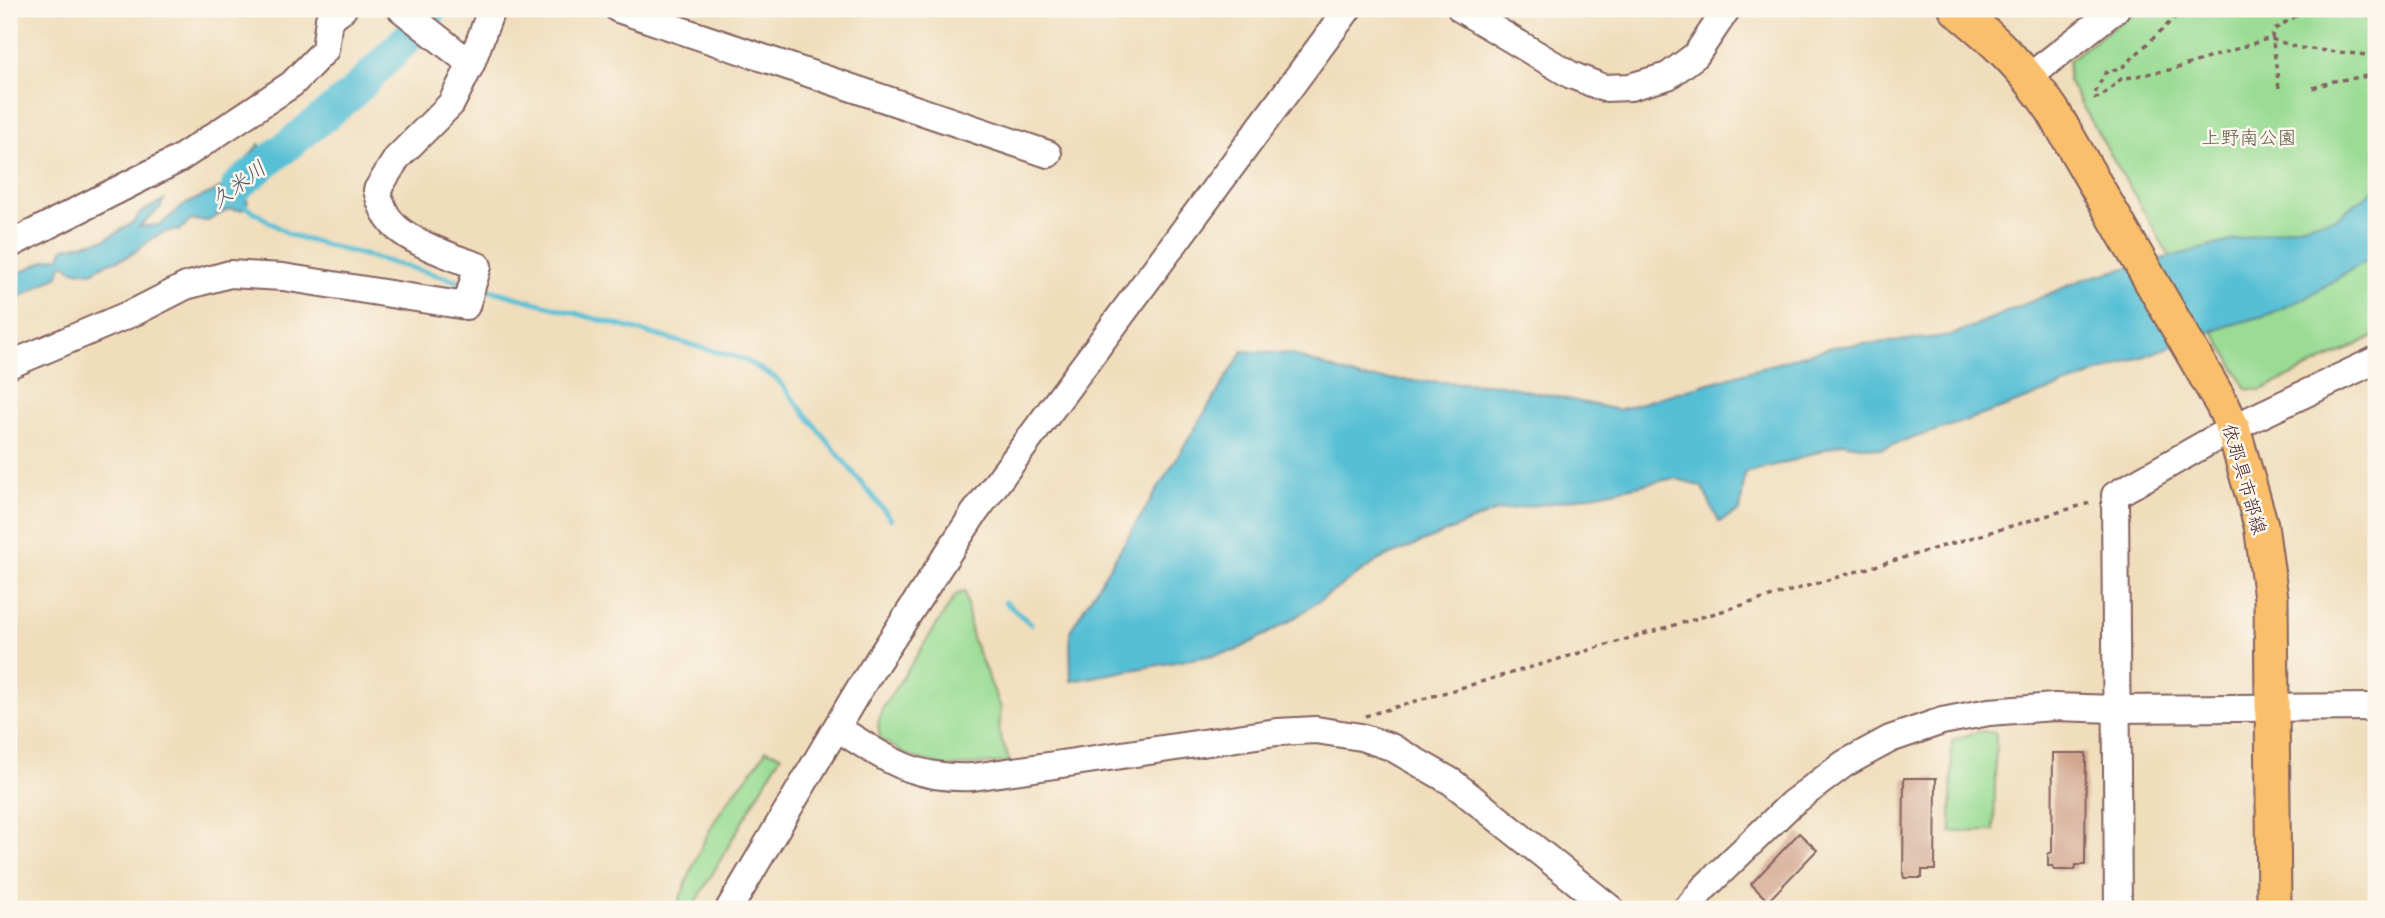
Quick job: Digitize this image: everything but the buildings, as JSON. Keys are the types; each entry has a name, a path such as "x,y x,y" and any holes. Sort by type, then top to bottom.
{"main road":[{"name":"依那具市部線","path":"1956,9 1991,37 2029,77 2053,111 2228,417 2261,526 2271,598 2274,909"}],"street":[{"path":"9,245 179,159 292,84 325,50 329,19 343,9"},
{"path":"401,9 465,59"},
{"path":"9,365 137,311 186,286 230,274 283,277 466,306 478,266 443,254 395,227 382,208 377,190 397,158 451,103 465,59 494,9"},
{"path":"618,9 1048,154"},
{"path":"729,909 858,691 973,515 1348,9"},
{"path":"1461,9 1571,75 1604,88 1630,87 1668,76 1696,55 1727,9"},
{"path":"2029,77 2116,9"},
{"path":"2118,909 2115,495 2228,417 2376,360"},
{"path":"1687,909 1703,889 1791,804 1844,764 1890,739 1941,721 1989,712 2054,707 2376,707"},
{"path":"837,728 911,771 946,778 973,777 1278,732 1316,730 1361,737 1391,747 1452,782 1611,909"}],"path":[{"path":"2184,9 2124,66 2105,74 2095,98 2099,99 2121,79 2174,69 2251,43 2272,39 2300,48 2376,56"},
{"path":"2279,88 2272,39 2275,29 2307,9"},
{"path":"2313,88 2334,81 2376,75"},
{"path":"1356,719 2115,495"}],"green space":[{"name":"上野南公園","path":"2138,9 2376,9 2376,336 2261,390 2247,389 2068,81 2069,60"},
{"path":"965,591 972,638 1001,708 999,733 1010,762 946,767 909,756 880,739 878,725 882,709 956,595"},
{"path":"1980,731 1996,733 1994,831 1951,832 1952,740"},
{"path":"766,750 781,755 692,909 676,909 711,827"}],"water":[{"path":"259,144 276,165 247,183 241,191 248,202 242,210 229,209 208,221 191,220 179,231 162,233 124,258 93,272 72,270 66,264 61,266 58,276 9,303 9,278 46,260 60,257 64,248 106,239 135,221 140,213 164,200 160,208 139,227 160,225 185,204 224,187"},
{"path":"2376,189 2376,254 2307,297 2267,315 2227,326 1997,410 1881,449 1842,443 1798,459 1745,473 1740,511 1719,522 1702,487 1675,478 1558,502 1496,511 1379,560 1287,623 1235,651 1071,681 1070,631 1243,351 1290,354 1360,378 1502,385 1618,410 1832,347 1950,336 2084,279 2235,240 2336,218"}],"waterway":[{"name":"久米川","path":"237,186 352,94 425,20 432,9"},
{"path":"240,203 290,235 466,283"},
{"path":"479,287 743,359 777,379 891,519"},
{"path":"1005,602 1031,624"}]}
